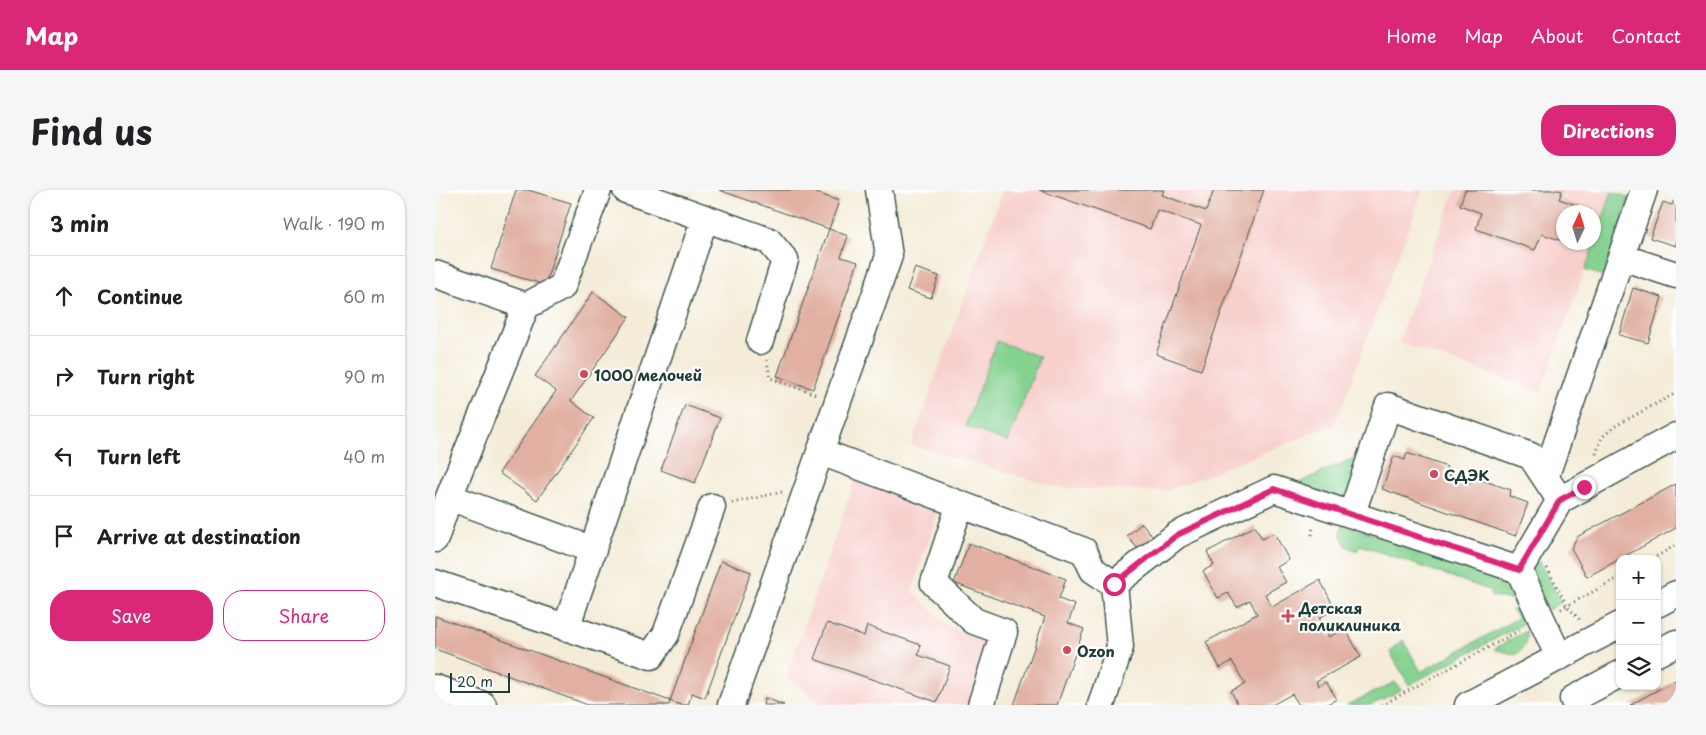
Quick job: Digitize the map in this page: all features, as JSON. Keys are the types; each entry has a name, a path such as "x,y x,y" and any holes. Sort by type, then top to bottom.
{"street":[{"path":"435,539 449,497 526,306 563,286 598,190"},
{"path":"626,190 769,241 785,260 761,341"},
{"path":"732,705 889,256 879,190"},
{"path":"1546,475 1643,190"},
{"path":"566,628 705,218"},
{"path":"1621,257 1676,275"},
{"path":"435,274 526,306"},
{"path":"1352,513 1388,406 1531,456 1546,475 1560,500"},
{"path":"1519,570 1560,500 1676,436"},
{"path":"821,452 1084,551 1093,570 1114,584"},
{"path":"1114,584 1177,535 1274,489 1352,513 1519,570 1559,657"},
{"path":"449,497 593,550"},
{"path":"960,504 934,583 974,621 1004,632 981,705"},
{"path":"435,583 651,656 666,634 712,508"},
{"path":"1101,705 1119,647 1114,584"},
{"path":"1661,602 1676,594"},
{"path":"1469,705 1616,627"},
{"path":"1661,651 1676,643"},
{"path":"1571,703 1616,676"},
{"path":"435,688 483,705"}],"path":[{"path":"761,341 767,343 765,350 770,378 837,402"},
{"path":"1584,487 1602,437 1617,425 1676,393"},
{"path":"712,508 809,486"},
{"path":"1659,555 1676,545"},
{"path":"1544,564 1567,606 1583,624"},
{"path":"1382,705 1616,579"}],"shaded area":[{"path":"1003,190 1423,190 1335,424 1167,491 1060,488 911,445"},
{"path":"1455,190 1613,190 1601,224 1601,205 1556,205 1556,250 1592,250 1541,392 1398,342"},
{"path":"855,480 939,509 912,591 949,627 989,643 967,705 820,705 821,703 786,677"}],"green space":[{"path":"1612,192 1630,198 1603,276 1585,270 1592,250 1601,250 1601,224"},
{"path":"997,341 1040,357 1008,442 965,426"},
{"path":"1356,457 1360,459 1345,500 1296,484"},
{"path":"1343,525 1512,575 1519,597 1512,600 1490,596 1492,591 1360,545 1357,551 1346,546 1340,533"},
{"path":"1538,560 1561,602 1548,610 1530,573"},
{"path":"1524,607 1532,619 1409,685 1390,652 1403,640 1421,672 1518,618 1512,610"},
{"path":"1526,631 1524,645 1516,655 1494,649"},
{"path":"1395,682 1401,690 1371,705 1347,705"}],"building":[{"path":"516,190 528,190 571,203 545,285 491,269"},
{"path":"719,190 808,190 839,201 829,229"},
{"path":"1039,190 1164,190 1162,195 1206,211 1214,190 1264,190 1201,370 1156,354 1201,225 1157,210 1150,229"},
{"path":"1465,190 1558,190 1562,191 1559,199 1576,205 1556,205 1556,239 1542,234 1535,250 1476,229 1481,213 1460,205"},
{"path":"1674,200 1676,200 1676,246 1650,238 1663,202 1672,205"},
{"path":"829,229 848,236 841,257 858,262 813,389 777,376"},
{"path":"915,268 939,276 931,298 907,290"},
{"path":"1633,288 1662,297 1648,343 1619,335"},
{"path":"593,292 629,317 571,401 594,418 537,500 499,473 556,391 535,376"},
{"path":"685,405 720,418 695,483 661,470"},
{"path":"1407,453 1447,467 1444,473 1471,483 1473,477 1511,490 1509,496 1528,503 1516,536 1382,489 1394,456 1405,460"},
{"path":"1676,484 1676,528 1627,555 1616,555 1616,561 1587,577 1571,548 1577,537"},
{"path":"1142,523 1153,537 1138,549 1127,536"},
{"name":"Детская поликлиника","path":"1255,526 1262,539 1274,533 1289,560 1277,567 1286,582 1265,594 1272,607 1320,580 1335,609 1319,618 1329,637 1345,628 1361,657 1316,681 1318,686 1326,682 1337,699 1325,705 1299,705 1292,694 1272,705 1238,705 1231,691 1245,684 1232,661 1220,668 1206,642 1257,614 1250,600 1237,607 1228,593 1218,598 1203,571 1214,565 1207,552"},
{"path":"969,543 1066,579 1059,599 1075,605 1068,623 1084,629 1057,705 1014,705 1045,617 954,583"},
{"path":"721,561 751,572 705,698 692,693 688,705 681,705 670,701"},
{"path":"435,616 670,701 669,705 588,705 435,649"},
{"path":"827,623 864,636 867,626 921,645 918,655 950,666 937,702 814,659"},
{"path":"1676,680 1676,705 1630,705 1661,690 1661,688"},
{"path":"765,698 784,705 763,705"}],"place":[{"name":"1000 мелочей","path":"584,374"},
{"name":"СДЭК","path":"1434,474"},
{"name":"Детская поликлиника","path":"1288,616"},
{"name":"Ozon","path":"1067,650"}],"route":[{"path":"1114,584 1177,535 1274,489 1352,513 1519,570 1560,500 1584,487"}]}
